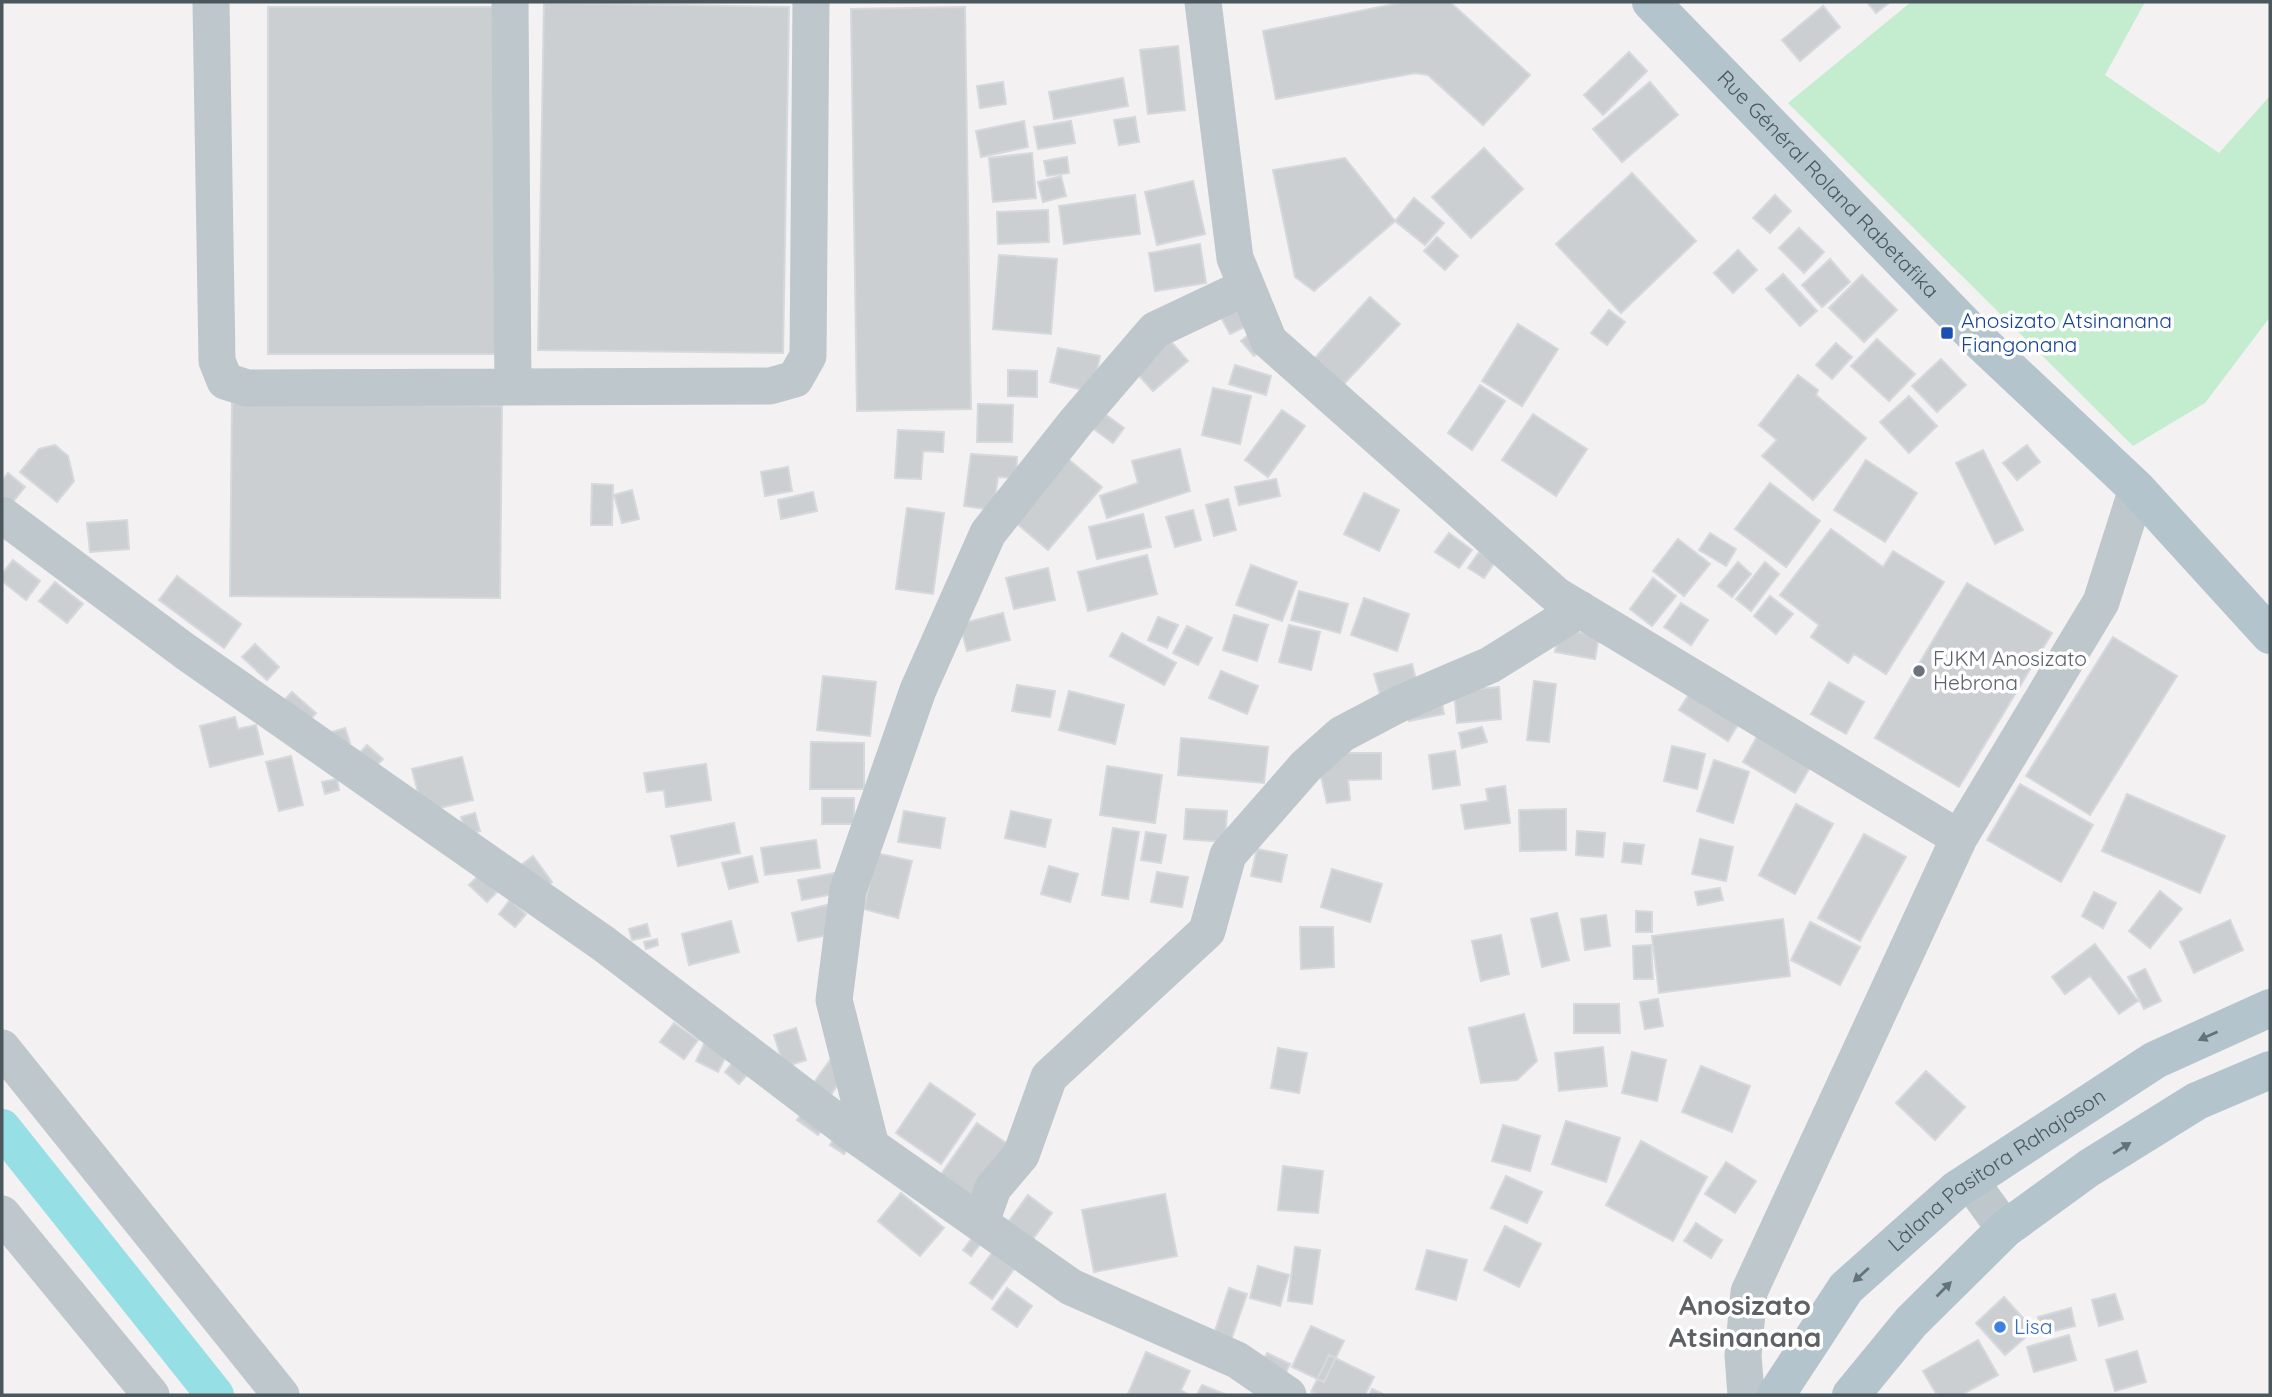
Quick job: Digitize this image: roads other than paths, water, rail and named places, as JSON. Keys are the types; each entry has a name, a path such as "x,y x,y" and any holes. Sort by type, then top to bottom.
{"main road":[{"name":"Rue Général Roland Rabetafika","path":"1651,2 1983,344 2137,489 2270,635"},
{"name":"Làlana Pasitora Rahajason","path":"1776,1395 1846,1288 1970,1181 2155,1060 2270,1008"},
{"path":"1851,1395 1911,1322 2005,1229 2089,1168 2197,1101 2270,1070"}],"street":[{"path":"211,2 217,361 225,381 247,387 770,386 795,379 808,356 811,2"},
{"path":"510,2 513,387"},
{"path":"1203,2 1236,258 1269,341 1556,595 1959,838"},
{"path":"871,1146 834,999 848,890 918,690 988,533 1076,422 1155,330 1246,288"},
{"path":"1746,1395 1742,1355 1749,1292 1959,838 2101,602 2137,489"},
{"path":"2,515 186,652 604,944 871,1146 1072,1287 1237,1360 1288,1395"},
{"path":"981,1222 993,1188 1021,1155 1049,1077 1207,931 1228,855 1306,766 1342,734 1446,682 1490,664 1580,609"},
{"path":"2,1048 281,1395"},
{"path":"1970,1181 2005,1229"},
{"path":"2,1214 151,1395"}],"waterway":[{"path":"2,1128 215,1395"}],"place":[{"name":"Anosizato Atsinanana Fiangonana","path":"1947,333"},
{"name":"FJKM Anosizato Hebrona","path":"1919,671"},
{"name":"Lisa","path":"2000,1327"}],"district":[{"name":"Anosizato Atsinanana","path":"1745,1321"}]}
